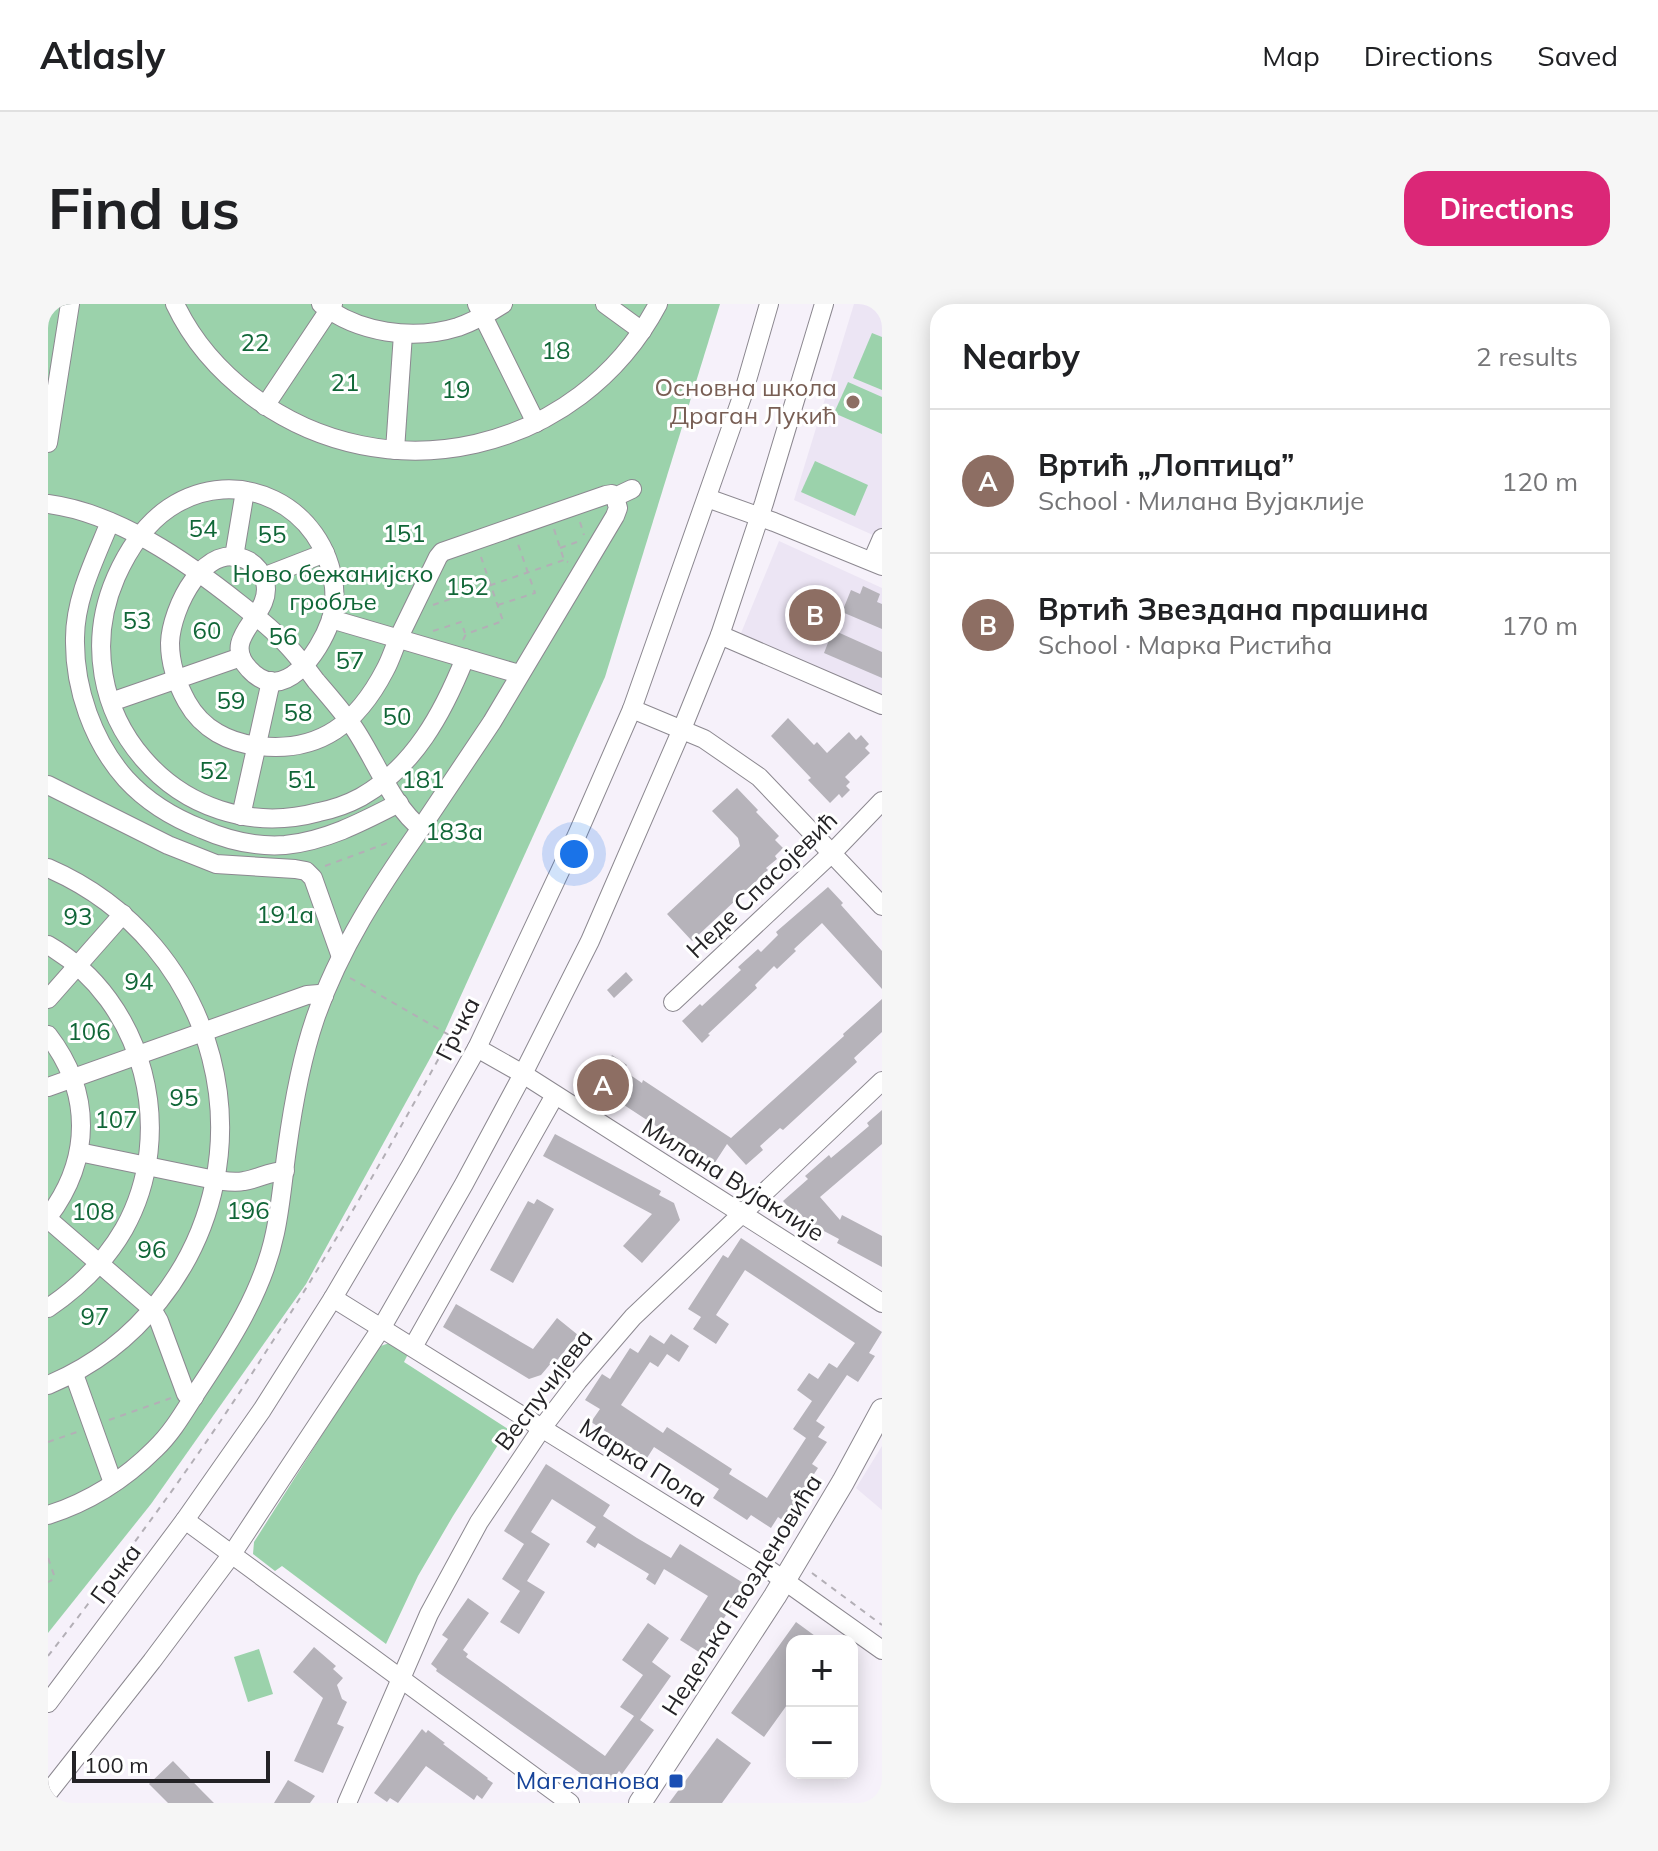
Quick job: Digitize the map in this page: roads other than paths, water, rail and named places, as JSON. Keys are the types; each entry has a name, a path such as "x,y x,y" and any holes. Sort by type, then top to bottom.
{"main road":[{"name":"Недељка Гвозденовића","path":"640,1803 790,1571 882,1410"}],"street":[{"path":"48,443 70,304"},
{"path":"175,304 196,340 216,364 265,406 327,437 361,446 424,451 453,449 509,435 567,406 620,359 658,304"},
{"path":"265,406 328,306 365,326 403,334 430,333 457,327 480,310 503,304"},
{"path":"605,304 642,331"},
{"name":"Грчка","path":"48,1703 185,1520 262,1410 333,1298 477,1048 632,709 743,394 769,304"},
{"path":"48,1793 232,1554 382,1327 523,1074 590,941 720,635 824,304"},
{"path":"480,310 536,423"},
{"path":"395,450 403,334"},
{"path":"48,1515 95,1496 142,1462 158,1446 242,1319 260,1281 275,1235 293,1108 302,1068 315,1020 338,964 366,911 492,722 628,491 606,495 474,540 449,549 438,557 378,682 349,721 332,733 287,747 232,741 210,728 189,706 177,679 171,657 171,628 180,602 199,572 221,559 234,557 252,563 263,577 266,596 241,640 241,657 253,674 271,681 290,677 305,666 331,619 334,586 325,553 291,508 267,496 245,491 219,489 189,497 150,523 117,574 103,617 100,641 105,681 125,734 137,752 171,785 206,806 241,816 267,820 311,815 349,803 372,790 414,752 430,730 450,694 461,657"},
{"path":"234,557 245,491"},
{"path":"707,498 877,564 882,538"},
{"path":"48,504 78,509 139,536 199,572 279,636 349,721 417,834"},
{"path":"110,522 81,598 75,638 76,665 89,716 125,778 152,802 186,823 214,835 262,845 318,839 399,803"},
{"path":"263,577 325,553"},
{"path":"331,619 519,674"},
{"path":"720,635 882,705"},
{"path":"111,702 241,657"},
{"path":"241,816 271,681"},
{"path":"632,709 704,739 759,777 882,906"},
{"path":"48,785 168,845 216,864 295,869 309,873 338,964"},
{"name":"Неде Спасојевић","path":"673,1002 832,853 882,801"},
{"path":"48,868 83,885 123,914 171,967 195,1009 213,1060 220,1120 215,1180 206,1215 181,1270 132,1331 74,1374 48,1385"},
{"path":"48,999 123,914"},
{"path":"48,945 77,966 98,987 128,1031 146,1081 151,1136 147,1165 135,1207 125,1227 84,1281 48,1308"},
{"path":"48,1087 307,995 324,996"},
{"path":"48,1035 63,1056 73,1078 81,1115 79,1152 67,1187 48,1218 152,1309 190,1396"},
{"name":"Милана Вујаклије","path":"477,1048 523,1074 882,1303"},
{"name":"Веспучијева","path":"347,1803 429,1614 497,1494 542,1428 633,1317 882,1081"},
{"path":"413,1347 555,1095"},
{"path":"79,1152 215,1180 246,1181 275,1171 285,1171"},
{"name":"Марка Пола","path":"333,1298 542,1428 790,1571 882,1650"},
{"path":"74,1374 113,1483"},
{"path":"185,1520 570,1803"}],"place":[{"name":"Основна школа Драган Лукић","path":"853,402"},
{"name":"Вртић Звездана прашина","path":"815,615"},
{"name":"Вртић „Лоптица”","path":"603,1085"},
{"name":"Магеланова","path":"676,1781"}],"park label":[{"name":"22","path":"255,343"},
{"name":"18","path":"556,351"},
{"name":"21","path":"345,383"},
{"name":"19","path":"456,390"},
{"name":"54","path":"203,529"},
{"name":"151","path":"404,534"},
{"name":"55","path":"272,535"},
{"name":"152","path":"467,587"},
{"name":"Ново бежанијско гробље","path":"333,588"},
{"name":"53","path":"137,621"},
{"name":"60","path":"207,631"},
{"name":"56","path":"283,637"},
{"name":"57","path":"350,661"},
{"name":"59","path":"231,701"},
{"name":"58","path":"298,713"},
{"name":"50","path":"397,717"},
{"name":"52","path":"214,771"},
{"name":"51","path":"302,780"},
{"name":"181","path":"423,780"},
{"name":"183a","path":"454,832"},
{"name":"191a","path":"285,915"},
{"name":"93","path":"78,917"},
{"name":"94","path":"139,982"},
{"name":"106","path":"89,1032"},
{"name":"95","path":"184,1098"},
{"name":"107","path":"116,1120"},
{"name":"196","path":"248,1211"},
{"name":"108","path":"93,1212"},
{"name":"96","path":"152,1250"},
{"name":"97","path":"95,1317"}]}
